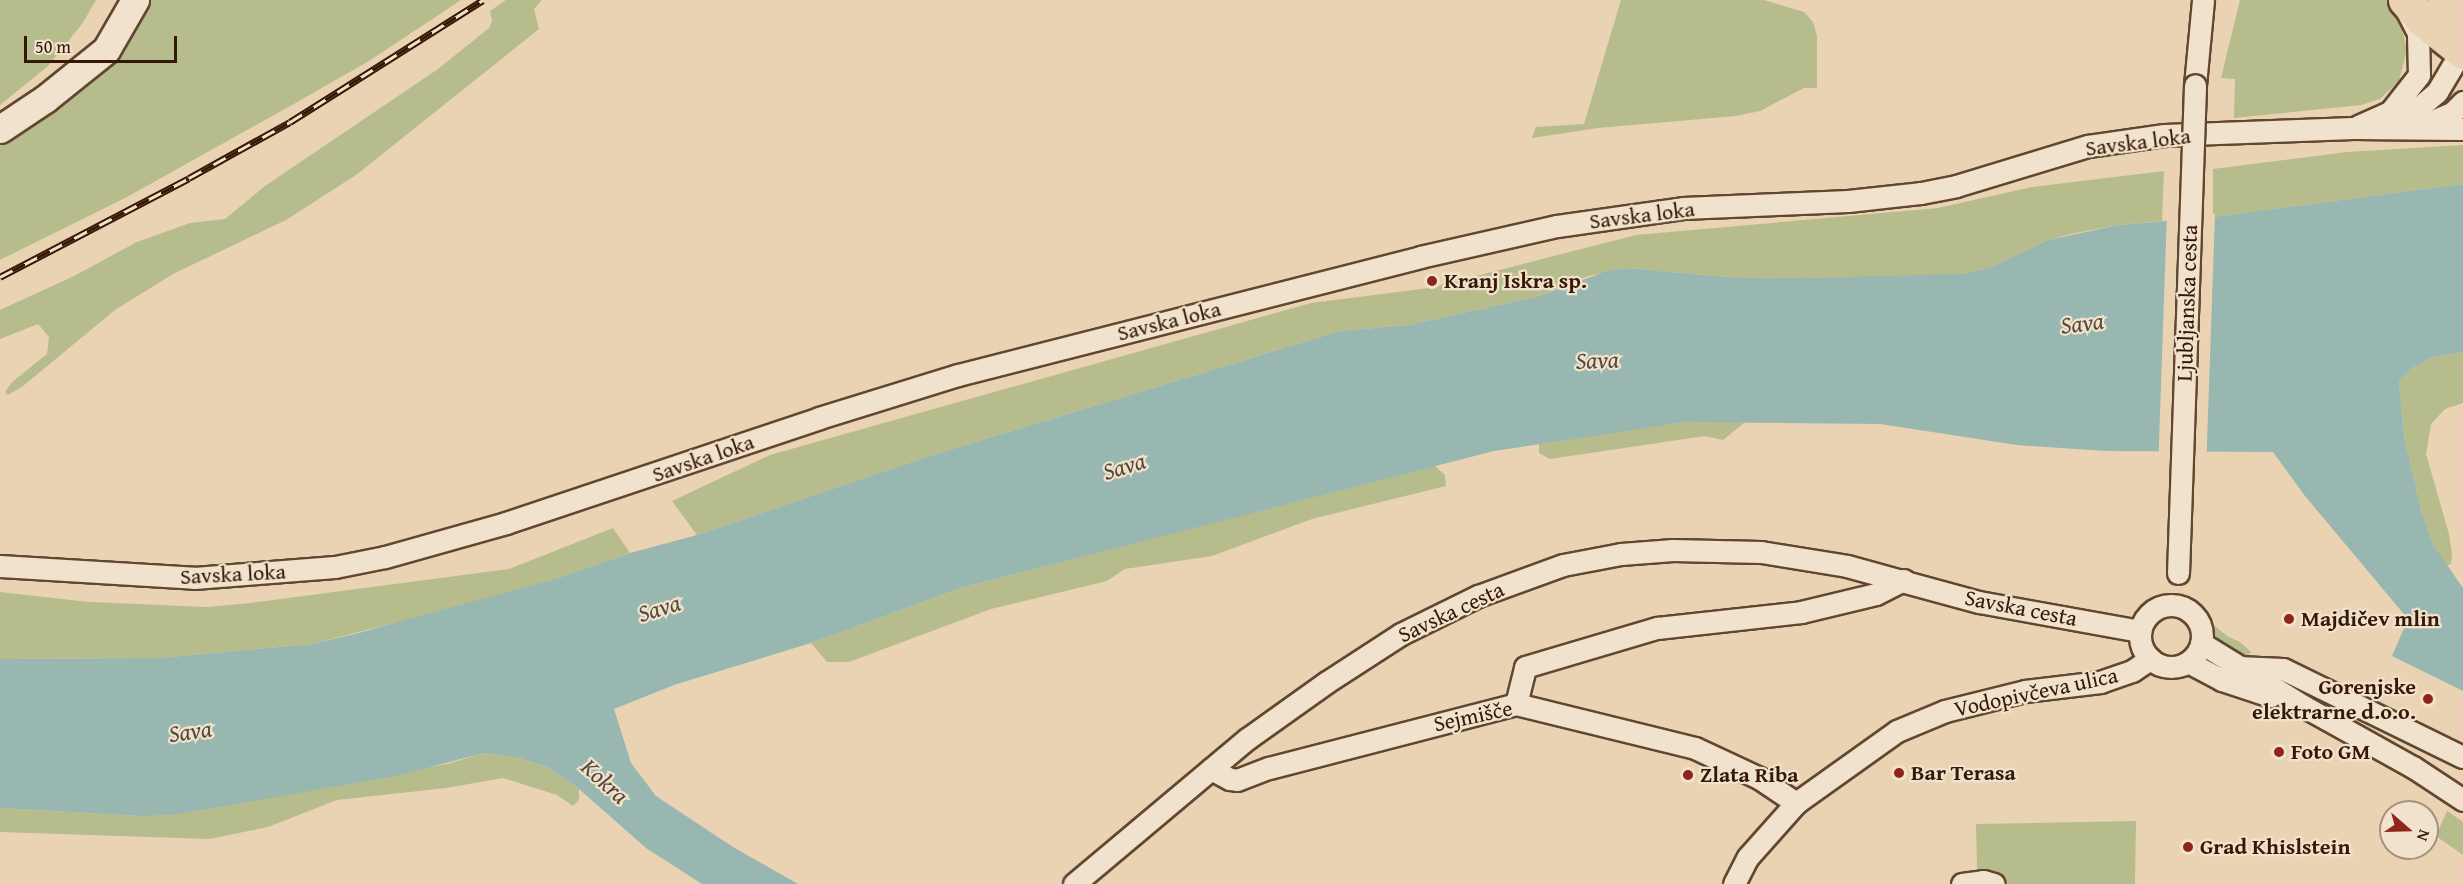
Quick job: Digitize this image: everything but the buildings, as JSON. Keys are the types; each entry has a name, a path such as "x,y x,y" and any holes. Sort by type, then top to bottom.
{"main road":[{"path":"2403,0 2424,21 2463,50"},
{"path":"2444,0 2463,18"}],"street":[{"path":"67,80 82,48 99,28 114,0"},
{"path":"0,129 38,104 106,50 135,0"},
{"name":"Ljubljanska cesta","path":"2176,605 2195,85 2203,0"},
{"path":"2390,112 2419,75 2418,33 2403,0"},
{"path":"2353,128 2390,112 2418,108 2437,92 2463,50"},
{"path":"2412,129 2452,113 2463,102"},
{"name":"Savska loka","path":"0,566 194,578 335,567 452,540 819,418 958,375 1420,257 1557,226 1683,208 1848,201 1911,194 1956,186 2037,160 2121,139 2164,135 2353,128 2463,129"},
{"name":"Savska cesta","path":"1074,884 1273,720 1401,634 1478,596 1563,565 1621,554 1713,550 1761,552 1847,566 1980,602 2140,631"},
{"path":"1516,704 1525,666 1657,628 1801,612 1876,594 1904,580"},
{"path":"2188,662 2201,643 2202,633 2194,615 2176,605 2157,608 2149,614 2140,631 2140,641 2150,659 2168,667 2188,662 2230,673 2305,707 2357,734 2463,800"},
{"path":"2201,643 2230,673"},
{"name":"Vodopivčeva ulica","path":"1734,884 1748,857 1796,803 1897,730 1945,711 2025,691 2100,682 2132,671 2150,659"},
{"path":"2230,673 2283,669 2463,757"},
{"name":"Sejmišče","path":"1211,770 1237,780 1269,768 1516,704 1695,748 1759,778 1796,803"},
{"path":"1962,884 1983,881 1994,884"}],"green space":[{"path":"0,0 96,0 82,24 48,66 0,105"},
{"path":"144,0 461,0 369,61 292,105 127,197 0,260 0,143 62,104 90,79"},
{"path":"506,0 542,0 534,9 539,29 356,175 286,220 173,274 115,310 23,386 8,395 5,392 12,382 47,354 49,337 38,324 0,339 0,310 74,276 137,242 190,223 225,219 265,186 438,69 489,28 492,21 490,11"},
{"path":"1621,0 1764,0 1804,12 1813,22 1817,36 1817,88 1804,88 1760,111 1736,116 1598,128 1532,138 1536,127 1584,124"},
{"path":"2240,0 2386,0 2400,21 2407,49 2399,81 2380,99 2361,105 2234,118 2235,79 2221,78"},
{"path":"2463,145 2463,184 2213,217 2213,169 2347,152"},
{"path":"2164,171 2162,221 2118,225 2048,240 1989,268 1961,274 1930,276 1805,278 1726,277 1628,268 1588,276 1536,297 1408,325 1340,331 923,458 697,535 672,501 770,455 1311,303 1429,288 1636,235 1938,208 2032,187"},
{"path":"2463,352 2463,403 2445,409 2431,424 2426,454 2449,534 2452,554 2451,564 2446,566 2433,545 2422,513 2404,436 2399,381 2412,368 2431,358"},
{"path":"1686,422 1745,422 1723,440 1705,436 1550,459 1539,453 1539,442"},
{"path":"1434,465 1445,475 1446,486 1312,519 1212,556 1125,569 1107,581 991,609 849,662 827,662 811,643 961,588"},
{"path":"613,528 630,553 558,578 460,607 311,644 160,658 0,659 0,592 89,602 207,607 251,603 509,569"},
{"path":"2209,621 2251,652 2248,655 2239,654 2218,643"},
{"path":"484,753 518,758 548,767 579,789 579,800 573,806 557,795 503,778 446,788 337,800 268,827 209,839 0,832 0,808 141,816 447,764"},
{"path":"2447,811 2463,822 2463,855 2439,838 2439,829"},
{"path":"2136,821 2135,884 2010,884 1981,876 1977,868 1976,824"}],"water":[{"path":"2463,184 2463,352 2431,358 2412,368 2399,381 2404,436 2422,513 2433,545 2463,588 2463,691 2392,656 2408,619 2305,496 2273,452 2106,451 2017,445 1880,424 1686,422 1494,451 961,588 811,643 674,685 614,709 631,763 656,796 733,847 798,884 702,884 646,848 579,789 548,767 518,758 484,753 396,776 179,814 141,816 0,808 0,659 160,658 311,644 355,634 558,578 630,553 697,535 923,458 1340,331 1408,325 1536,297 1607,271 1628,268 1726,277 1805,278 1961,274 1989,268 2048,240 2118,225 2213,217"}],"pier":[{"path":"2167,212 2215,214 2207,455 2159,453"}],"railway":[{"path":"0,277 290,122 483,0"}],"place":[{"name":"Kranj Iskra sp.","path":"1432,281"},
{"name":"Majdičev mlin","path":"2289,619"},
{"name":"Gorenjske elektrarne d.o.o.","path":"2428,699"},
{"name":"Foto GM","path":"2279,752"},
{"name":"Bar Terasa","path":"1899,773"},
{"name":"Zlata Riba","path":"1688,775"},
{"name":"Grad Khislstein","path":"2188,847"}],"water label":[{"name":"Sava","path":"2082,323"},
{"name":"Sava","path":"1597,360"},
{"name":"Sava","path":"1124,466"},
{"name":"Sava","path":"659,608"},
{"name":"Sava","path":"190,731"},
{"name":"Kokra","path":"605,781"}]}
